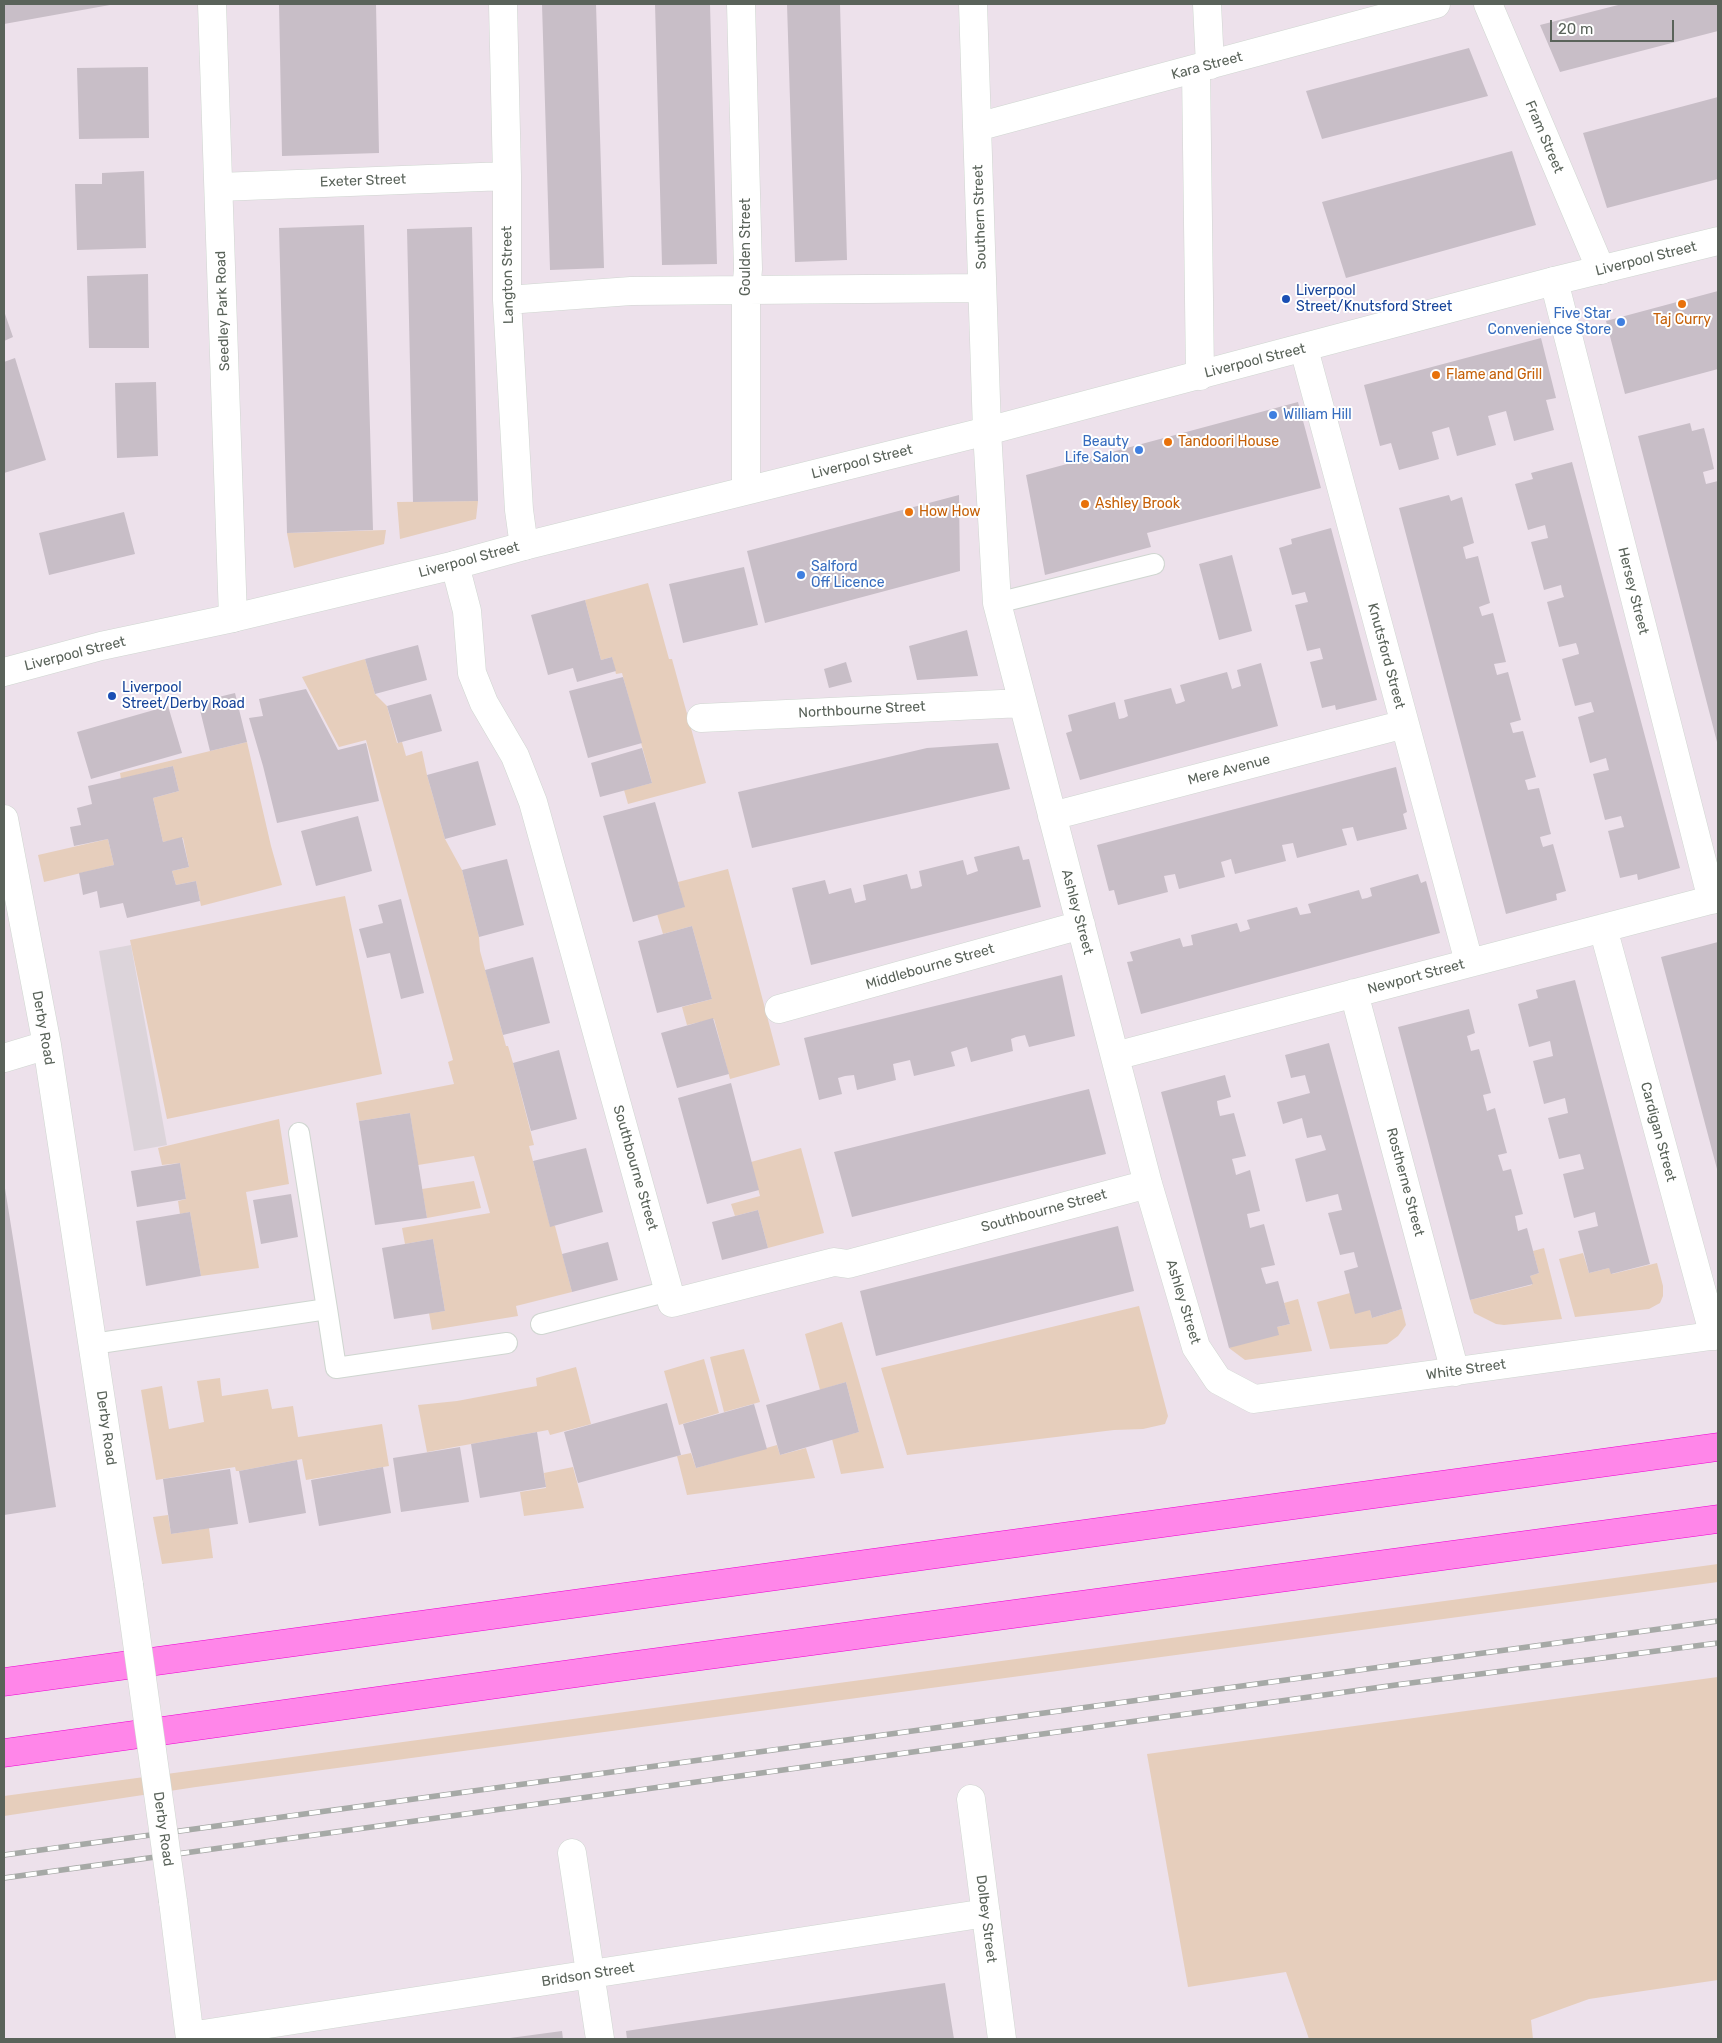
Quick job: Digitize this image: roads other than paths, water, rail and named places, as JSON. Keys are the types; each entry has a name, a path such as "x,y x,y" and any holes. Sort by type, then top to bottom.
{"highway":[{"path":"4,1682 1718,1447"},
{"path":"4,1754 1718,1518"}],"street":[{"name":"Seedley Park Road","path":"212,4 233,618"},
{"name":"Langton Street","path":"503,4 507,176 507,300 519,510 524,546"},
{"name":"Goulden Street","path":"741,4 748,269 746,292 746,490"},
{"name":"Southern Street","path":"973,4 987,431"},
{"path":"1200,376 1203,67 1207,4"},
{"name":"Kara Street","path":"977,127 1436,4"},
{"name":"Fram Street","path":"1488,4 1601,270"},
{"name":"Exeter Street","path":"219,187 507,176"},
{"name":"Liverpool Street","path":"4,672 101,646 233,618 455,565 746,490 987,431 1304,349 1554,281 1718,241"},
{"name":"Hersey Street","path":"1554,281 1715,899"},
{"path":"507,300 631,292 982,288"},
{"name":"Knutsford Street","path":"1304,349 1469,962"},
{"name":"Ashley Street","path":"987,431 997,603 1148,1184 1196,1347 1218,1380"},
{"name":"Southbourne Street","path":"455,565 467,611 472,673 484,703 516,756 533,802 672,1303 834,1262 848,1264 1148,1184"},
{"name":"Northbourne Street","path":"701,718 1023,703"},
{"name":"Mere Avenue","path":"1052,816 1405,724"},
{"name":"Derby Road","path":"4,819 8,866 47,1044 93,1344 129,1585 190,2038"},
{"name":"Newport Street","path":"1115,1056 1715,899"},
{"name":"Middlebourne Street","path":"779,1009 1081,925"},
{"name":"Cardigan Street","path":"1603,928 1716,1335"},
{"name":"Rostherne Street","path":"1354,993 1455,1372"},
{"path":"4,1058 47,1044"},
{"name":"White Street","path":"1218,1380 1254,1399 1716,1335"},
{"name":"Dolbey Street","path":"971,1799 1002,2039"},
{"path":"572,1853 600,2039"},
{"name":"Bridson Street","path":"190,2038 986,1913"}],"lane":[{"path":"997,603 1154,564"},
{"path":"299,1133 336,1368 506,1343"},
{"path":"541,1324 669,1290"},
{"path":"93,1344 327,1309"}],"railway":[{"path":"4,1855 1718,1621"},
{"path":"4,1878 1403,1684 1718,1643"}],"place":[{"name":"Liverpool Street/Knutsford Street","path":"1286,299"},
{"name":"Taj Curry","path":"1682,304"},
{"name":"Five Star Convenience Store","path":"1621,322"},
{"name":"Flame and Grill","path":"1436,375"},
{"name":"William Hill","path":"1273,415"},
{"name":"Tandoori House","path":"1168,442"},
{"name":"Beauty Life Salon","path":"1139,450"},
{"name":"Ashley Brook","path":"1085,504"},
{"name":"How How","path":"909,512"},
{"name":"Salford Off Licence","path":"801,575"},
{"name":"Liverpool Street/Derby Road","path":"112,696"}]}
